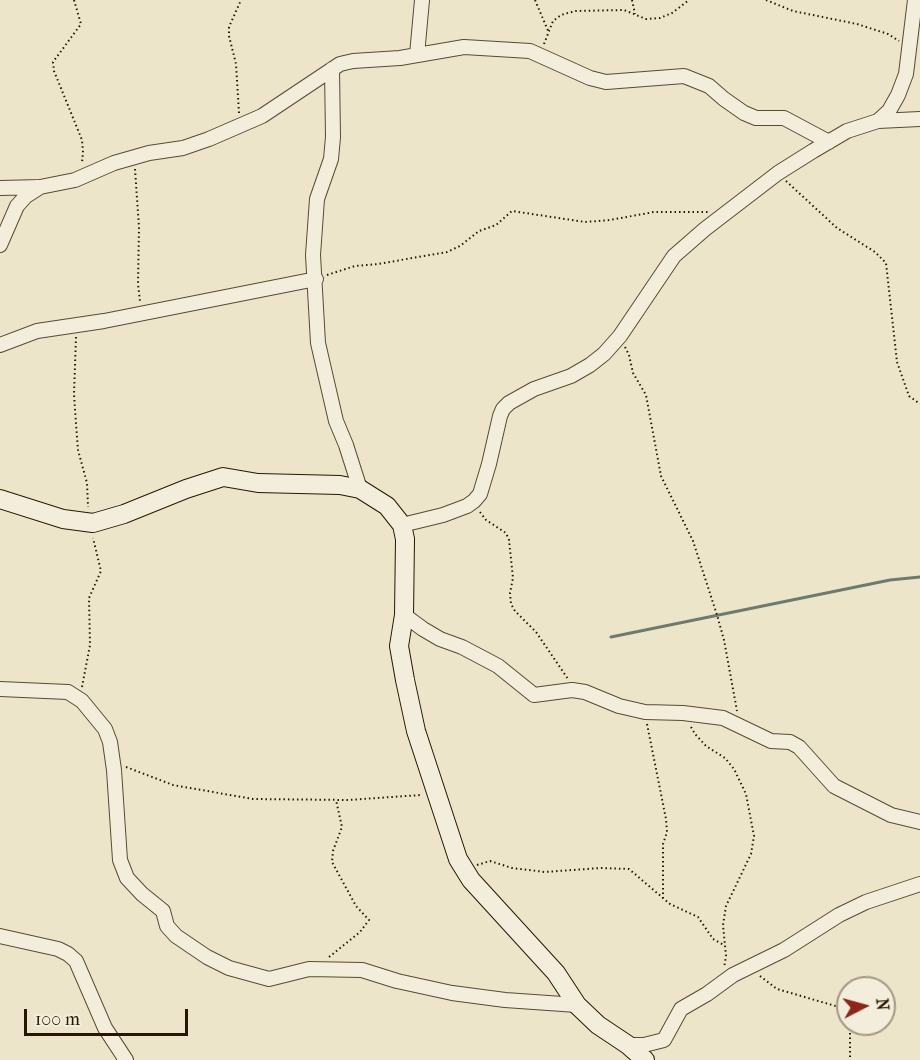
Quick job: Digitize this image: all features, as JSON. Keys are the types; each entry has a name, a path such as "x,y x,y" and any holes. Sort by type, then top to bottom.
{"street":[{"path":"417,55 422,0"},
{"path":"878,121 889,111 906,74 915,0"},
{"path":"0,188 40,187 75,180 114,163 183,148 262,116 340,64 474,46 530,51 590,78 606,82 684,76 709,86 744,113 756,118 784,118 829,142"},
{"path":"332,69 331,159 318,199 313,255 318,343 336,421 360,489"},
{"path":"402,525 443,515 474,501 480,494 503,409 534,389 571,376 604,354 620,336 674,256 723,214 778,172 847,131 878,121 920,119"},
{"path":"0,245 17,206 26,196 40,187"},
{"path":"0,345 37,332 105,321 316,279"},
{"path":"0,499 63,519 90,523 124,514 223,477 258,483 340,485 360,489 387,506 402,525 405,539 404,615 399,646 405,680 416,731 458,859 471,880 556,973 577,1005 645,1060"},
{"path":"404,615 440,639 471,651 498,666 534,695 572,690 585,692 619,706 645,712 716,717 771,741 790,742 799,747 834,786 891,815 920,822"},
{"path":"0,689 68,692 82,701 105,729 113,760 118,813 117,842 120,860 127,878 163,911 167,926 176,936 207,957 229,968 269,979 309,969 362,970 397,981 452,993 505,1000 577,1005"},
{"path":"628,1045 644,1045 664,1040 681,1009 721,985 733,975 784,950 848,910 920,884"},
{"path":"0,936 58,949 68,954 76,962 105,1028 126,1060"}],"path":[{"path":"74,0 81,24 53,62 54,71 82,140 81,165 75,180"},
{"path":"238,126 239,96 229,27 241,0"},
{"path":"535,0 549,33"},
{"path":"632,0 635,14"},
{"path":"540,56 553,21 561,15 575,12 624,10 646,19 660,18 672,13 689,0"},
{"path":"766,0 793,11 857,24 888,34 900,41 909,52"},
{"path":"135,157 139,227 138,284 145,312"},
{"path":"778,172 837,228 875,252 886,263 897,362 909,396 920,404"},
{"path":"316,279 355,266 447,252 460,246 479,231 496,225 512,211 585,222 654,212 723,214"},
{"path":"76,325 76,424 80,459 87,483 93,542 101,571 89,598 90,645 82,681 82,701"},
{"path":"620,336 629,355 633,373 646,395 662,476 693,542 717,615 738,714 735,724"},
{"path":"474,501 486,520 502,529 509,540 513,578 510,593 511,604 536,632 566,674 572,690"},
{"path":"645,712 666,819 667,832 663,844 663,898"},
{"path":"683,713 695,734 706,746 725,758 734,769 746,794 754,836 751,854 726,906 723,925 726,956 721,985"},
{"path":"113,760 144,775 173,785 253,799 336,800 422,795 439,799"},
{"path":"309,969 360,932 369,920 356,906 332,862 333,851 342,827 336,800"},
{"path":"464,869 490,861 512,868 546,872 600,868 629,869 663,898 681,910 698,917 713,939 724,945"},
{"path":"746,970 763,978 777,989 836,1006"},
{"path":"850,1036 850,1060"}],"waterway":[{"path":"611,637 890,580 920,577"}]}
